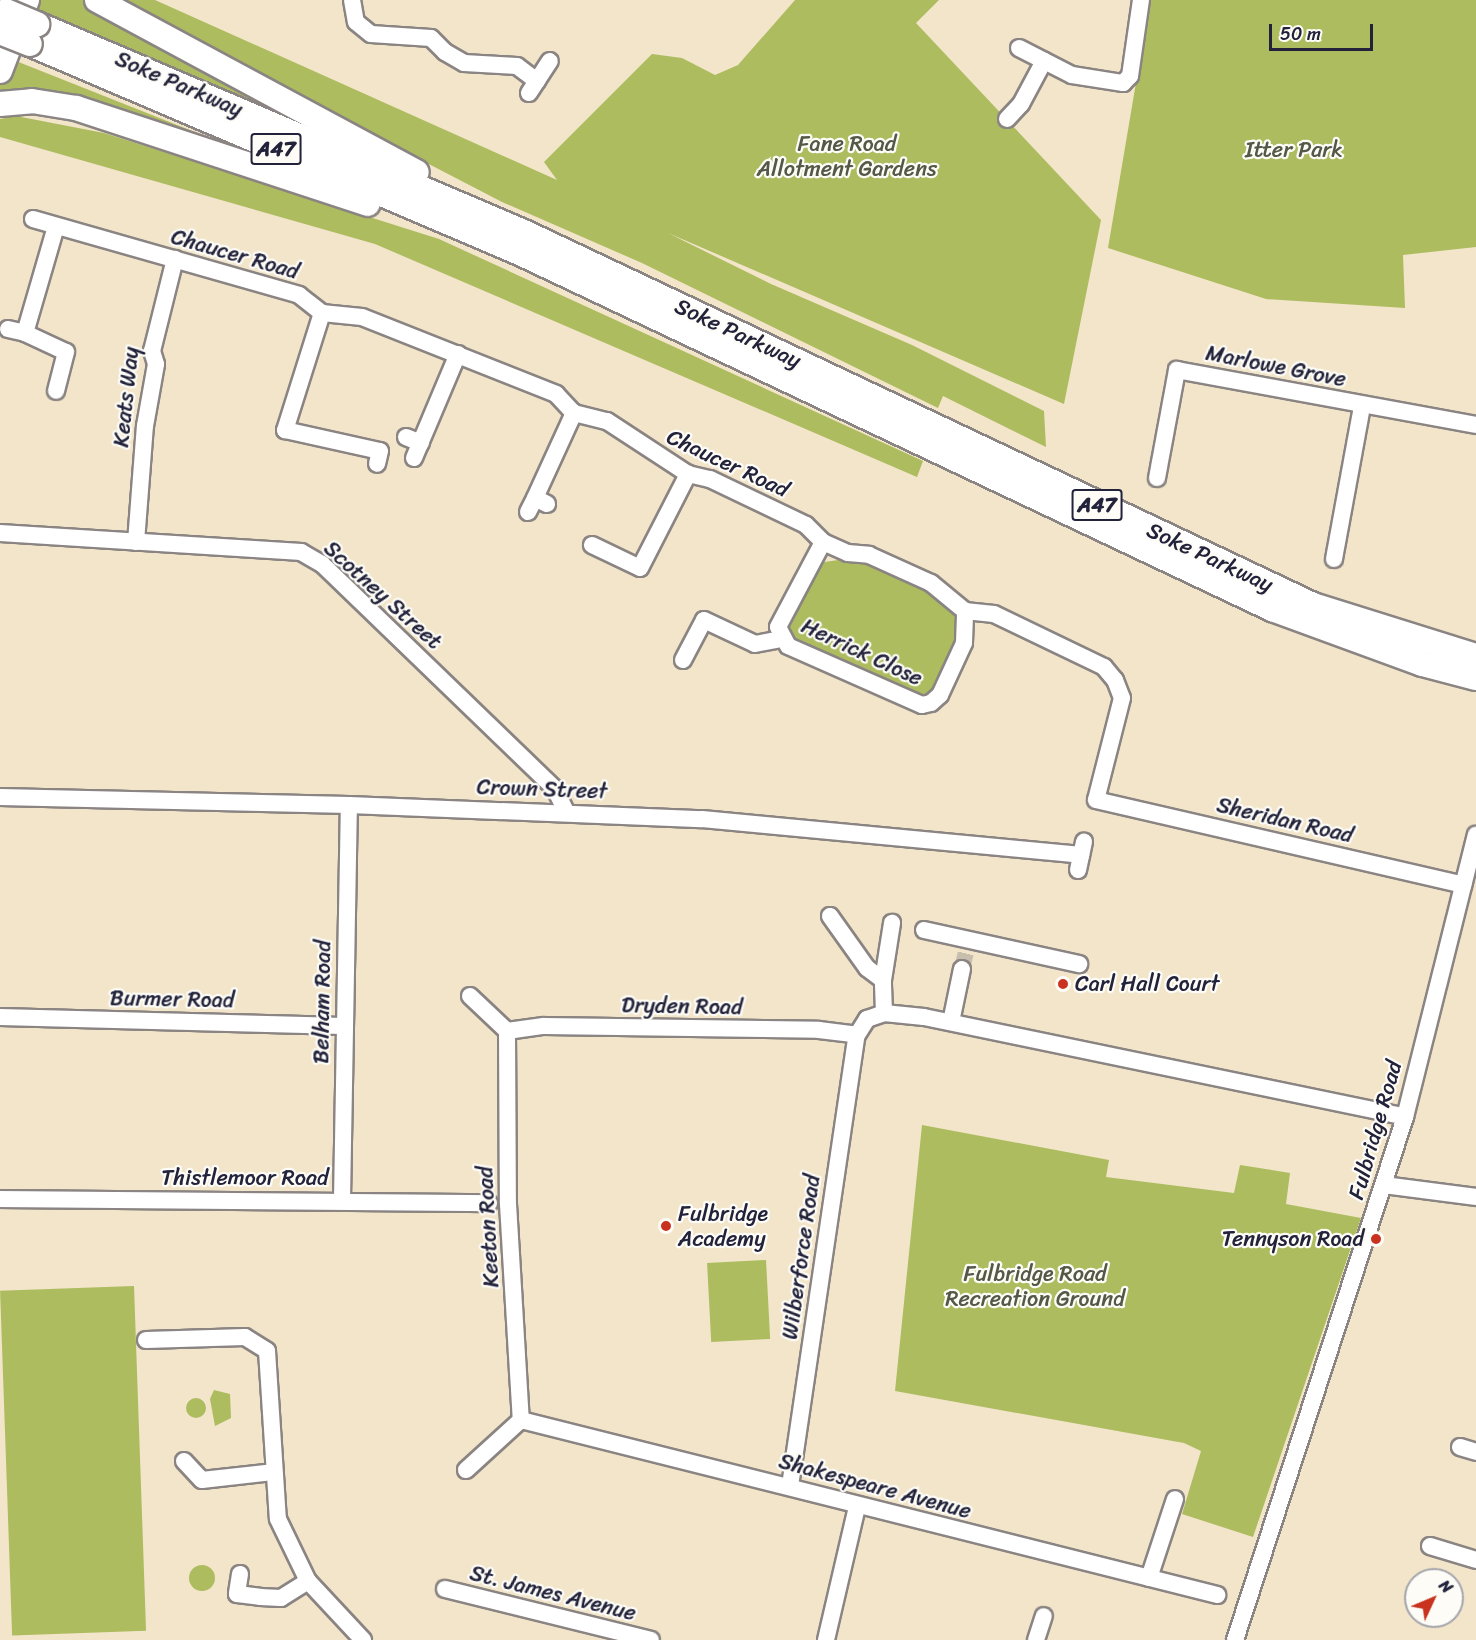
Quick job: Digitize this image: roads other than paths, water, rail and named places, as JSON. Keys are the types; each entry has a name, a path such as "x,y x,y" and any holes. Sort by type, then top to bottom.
{"highway":[{"name":"A47","path":"97,0 284,98 524,244"},
{"name":"Soke Parkway","path":"8,13 34,34 524,244 1313,605 1476,656"},
{"path":"0,71 8,13"},
{"name":"A47","path":"0,104 32,101 76,108 524,244"},
{"name":"Soke Parkway","path":"524,244 1272,609 1422,664 1476,678"}],"street":[{"path":"352,0 356,22 371,34 431,38 445,52 464,63 517,66 533,87 550,62"},
{"path":"1019,48 1072,75 1123,83 1131,76 1141,0"},
{"path":"1007,119 1021,104 1044,61"},
{"name":"Chaucer Road","path":"33,219 299,295 322,313 362,317 556,394 574,413 607,421 688,474 711,479 806,525 823,542 848,553 869,555 931,583 965,611"},
{"path":"25,333 56,226"},
{"name":"Keats Way","path":"136,542 145,426 156,364 152,351 175,260"},
{"path":"322,313 285,430 380,452 377,464"},
{"path":"8,329 25,333 66,352 56,391"},
{"path":"414,446 458,354"},
{"name":"Marlowe Grove","path":"1157,478 1177,370 1476,425"},
{"path":"1334,559 1362,405"},
{"path":"536,504 574,413"},
{"path":"592,545 640,568 688,474"},
{"name":"Scotney Street","path":"0,533 301,552 322,564 555,789 566,812"},
{"name":"Herrick Close","path":"823,542 778,627 781,639 788,646 922,705 931,703 945,685 963,643 965,611"},
{"name":"Sheridan Road","path":"965,611 994,614 1104,667 1115,680 1122,698 1121,713 1096,800 1463,885"},
{"name":"Herrick Close","path":"683,660 704,620 755,644 781,639"},
{"name":"Crown Street","path":"0,797 349,805 702,819 1081,856"},
{"name":"Belham Road","path":"342,1200 343,1026 349,805"},
{"name":"Fulbridge Road","path":"1238,1639 1405,1117 1463,885 1473,859 1476,835"},
{"path":"830,916 867,968 883,980"},
{"path":"884,1013 883,980 892,922"},
{"path":"924,930 968,943 1079,964"},
{"path":"951,1022 962,969"},
{"path":"470,996 507,1031"},
{"path":"856,1035 867,1019 884,1013 951,1022 1405,1117"},
{"name":"Burmer Road","path":"0,1017 343,1026"},
{"name":"Dryden Road","path":"507,1031 544,1026 819,1030 856,1035"},
{"name":"Keeton Road","path":"507,1031 508,1204 521,1420"},
{"name":"Wilberforce Road","path":"790,1486 856,1035"},
{"path":"1384,1185 1476,1197"},
{"name":"Thistlemoor Road","path":"0,1199 489,1203"},
{"path":"146,1340 245,1337 267,1351 273,1472 278,1519 308,1581 363,1640"},
{"path":"466,1470 521,1420"},
{"name":"Shakespeare Avenue","path":"521,1420 1217,1595"},
{"path":"184,1461 202,1480 273,1472"},
{"path":"1149,1578 1175,1499"},
{"path":"826,1640 857,1506"},
{"path":"1430,1546 1476,1560"},
{"path":"240,1574 237,1594 260,1597 281,1598 308,1581"},
{"name":"St. James Avenue","path":"445,1589 651,1640"},
{"path":"1036,1640 1044,1616"}],"tunnel":[{"path":"962,969 967,947"}],"place":[{"name":"Carl Hall Court","path":"1063,984"},
{"name":"Fulbridge Academy","path":"666,1226"},
{"name":"Tennyson Road","path":"1376,1239"}],"park label":[{"name":"Itter Park","path":"1294,150"},
{"name":"Fane Road Allotment Gardens","path":"847,156"},
{"name":"Fulbridge Road Recreation Ground","path":"1035,1286"}]}
